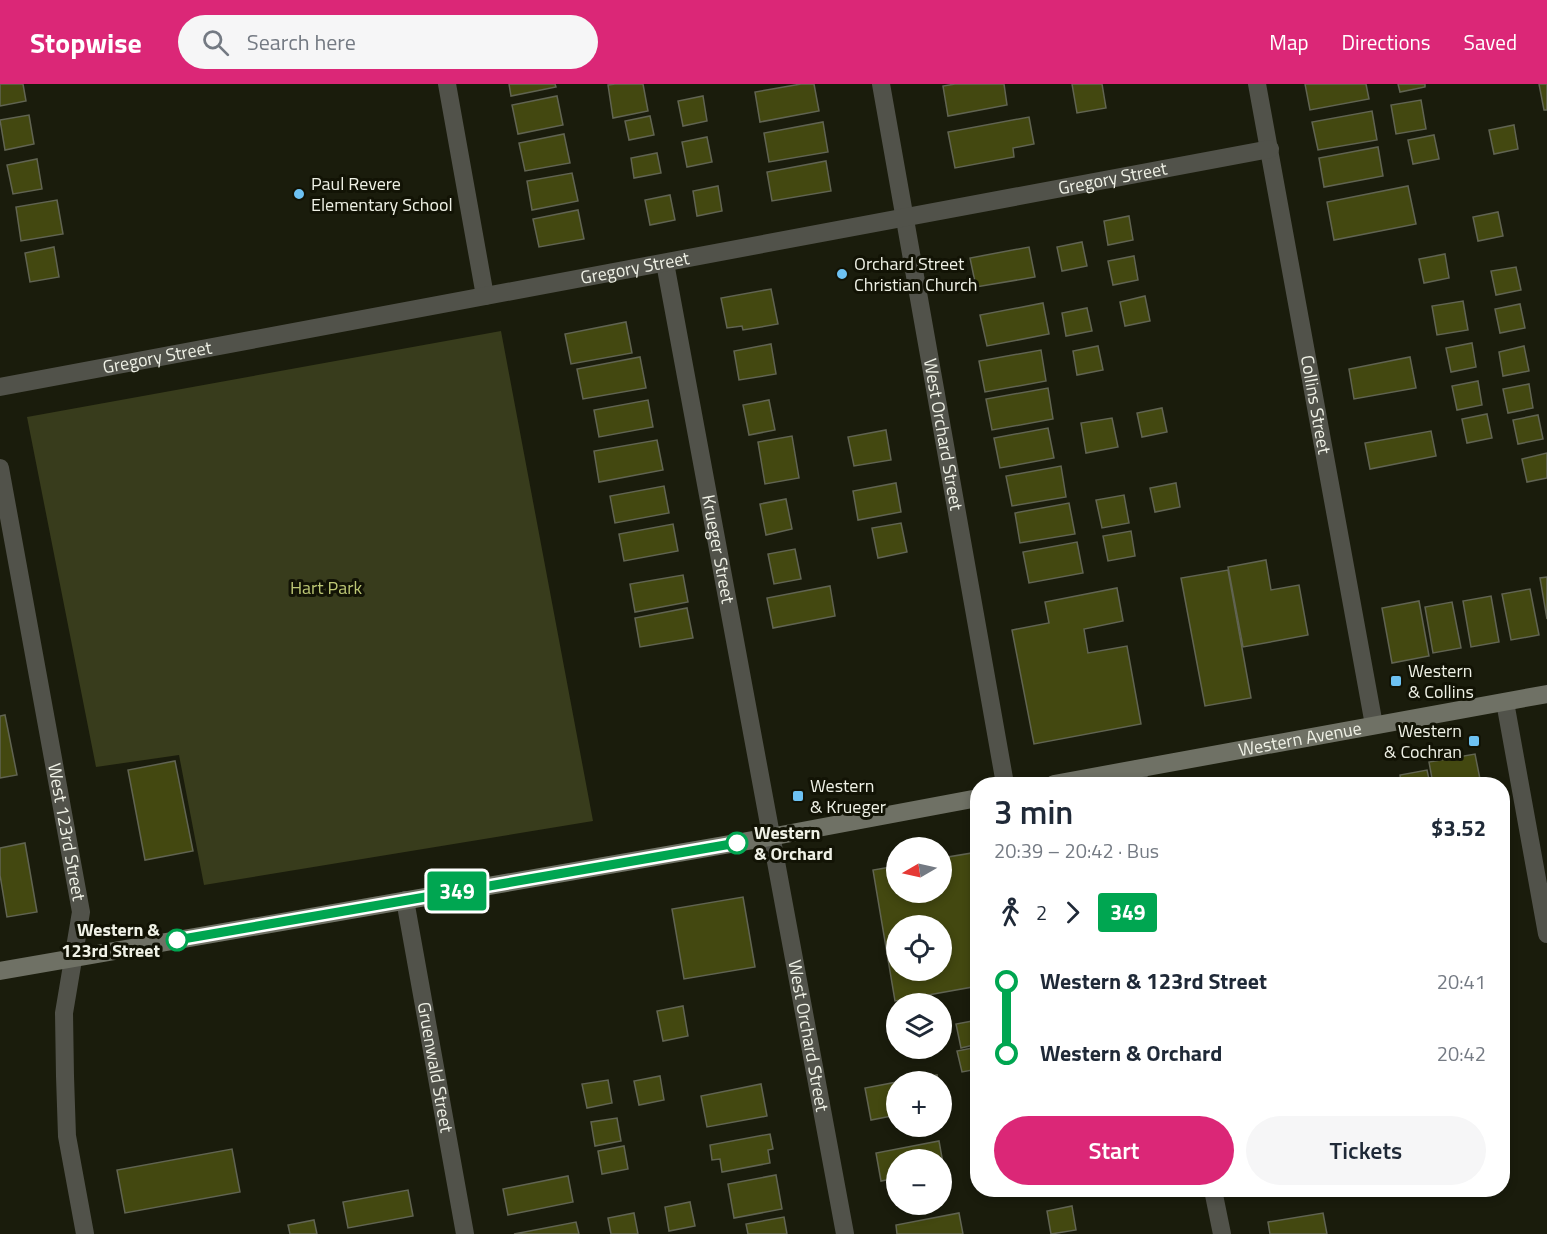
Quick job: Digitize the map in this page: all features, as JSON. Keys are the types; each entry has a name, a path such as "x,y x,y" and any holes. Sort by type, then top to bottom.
{"main road":[{"name":"Western Avenue","path":"1138,777 1374,725 1547,694"},
{"path":"0,971 771,837 970,800"}],"street":[{"path":"447,84 485,296"},
{"name":"West Orchard Street","path":"881,84 1004,777"},
{"name":"Collins Street","path":"1257,84 1374,725"},
{"name":"Gregory Street","path":"0,387 1270,149"},
{"name":"Krueger Street","path":"665,262 771,837"},
{"name":"West 123rd Street","path":"0,468 81,912 64,1013 67,1136 86,1234"},
{"path":"1505,702 1547,934"},
{"name":"West Orchard Street","path":"771,837 845,1234"},
{"name":"Gruenwald Street","path":"405,900 465,1234"},
{"path":"1215,1197 1222,1234"}],"green space":[{"name":"Hart Park","path":"501,331 593,821 204,885 179,755 96,767 27,417"}],"building":[{"path":"0,84 23,84 26,101 0,106"},
{"path":"509,84 555,84 556,87 511,96"},
{"path":"643,84 648,111 613,118 608,85"},
{"path":"814,84 819,111 760,122 755,92"},
{"path":"1004,84 1007,105 948,116 943,86"},
{"path":"1072,84 1102,84 1106,108 1077,113"},
{"path":"1305,84 1366,84 1369,99 1310,110"},
{"path":"1398,84 1425,84 1425,87 1400,92"},
{"path":"1539,84 1547,84 1547,110 1544,110"},
{"path":"557,96 563,125 518,134 512,105"},
{"path":"703,96 707,121 683,126 678,101"},
{"path":"1421,100 1426,129 1396,134 1391,105"},
{"path":"1372,111 1377,140 1318,150 1312,122"},
{"path":"29,115 34,144 5,150 0,120"},
{"path":"650,116 654,135 629,140 625,121"},
{"path":"1029,117 1034,144 1013,148 1014,157 955,168 948,132"},
{"path":"823,122 828,152 769,162 764,133"},
{"path":"1514,125 1518,149 1494,154 1489,130"},
{"path":"564,134 570,163 525,171 519,143"},
{"path":"1434,135 1439,159 1413,164 1408,140"},
{"path":"707,137 712,162 687,167 682,142"},
{"path":"1378,147 1383,176 1324,187 1319,158"},
{"path":"657,153 661,173 634,178 631,158"},
{"path":"37,159 42,189 13,194 7,165"},
{"path":"826,161 831,191 772,201 767,172"},
{"path":"572,173 578,201 532,210 527,181"},
{"path":"718,186 722,211 697,216 693,191"},
{"path":"1408,186 1416,224 1334,240 1327,202"},
{"path":"670,195 675,220 650,225 645,200"},
{"path":"57,200 63,234 21,241 16,207"},
{"path":"578,210 584,239 539,247 533,219"},
{"path":"1498,212 1503,236 1478,241 1473,217"},
{"path":"1129,216 1133,240 1108,245 1104,221"},
{"path":"1082,242 1087,266 1062,271 1057,247"},
{"path":"54,247 59,277 30,282 25,253"},
{"path":"1029,247 1035,277 976,287 970,258"},
{"path":"1445,254 1449,278 1424,283 1419,259"},
{"path":"1134,256 1138,280 1113,285 1108,261"},
{"path":"1516,267 1521,290 1496,295 1491,271"},
{"path":"771,289 778,324 743,330 742,326 727,328 721,298"},
{"path":"1145,296 1150,321 1125,326 1120,302"},
{"path":"1463,301 1468,330 1437,335 1432,306"},
{"path":"1043,303 1049,334 987,346 980,315"},
{"path":"1520,304 1525,328 1500,333 1495,309"},
{"path":"1087,308 1092,331 1066,336 1062,313"},
{"path":"626,322 632,353 571,364 565,334"},
{"path":"1472,343 1476,367 1451,372 1446,348"},
{"path":"771,344 776,374 739,380 734,351"},
{"path":"1098,346 1103,370 1077,375 1073,351"},
{"path":"1524,346 1529,371 1503,376 1499,352"},
{"path":"1041,350 1046,381 985,392 979,361"},
{"path":"640,357 646,388 583,399 577,369"},
{"path":"1410,357 1416,388 1354,399 1349,369"},
{"path":"1478,381 1482,405 1457,410 1452,386"},
{"path":"1529,384 1533,408 1508,413 1503,389"},
{"path":"1048,388 1053,419 992,430 986,399"},
{"path":"648,400 653,427 599,437 594,410"},
{"path":"769,400 775,430 749,435 743,405"},
{"path":"1162,408 1167,432 1142,437 1137,413"},
{"path":"1487,414 1492,438 1467,443 1462,419"},
{"path":"1538,415 1543,439 1518,444 1513,420"},
{"path":"1112,418 1118,447 1086,453 1081,423"},
{"path":"1048,428 1054,458 1000,468 994,438"},
{"path":"886,430 891,460 854,466 848,437"},
{"path":"1431,431 1436,456 1370,469 1365,443"},
{"path":"792,436 799,478 765,484 758,442"},
{"path":"657,440 663,470 599,482 594,451"},
{"path":"1547,453 1547,478 1527,482 1522,459"},
{"path":"1061,466 1066,497 1012,506 1006,476"},
{"path":"896,483 901,512 858,520 853,491"},
{"path":"1176,483 1180,507 1155,512 1150,488"},
{"path":"664,486 669,513 615,523 610,496"},
{"path":"1124,495 1129,523 1102,528 1096,500"},
{"path":"786,499 792,529 766,535 760,504"},
{"path":"1069,503 1075,534 1020,543 1015,513"},
{"path":"901,523 907,552 878,558 872,528"},
{"path":"673,524 678,551 624,561 619,534"},
{"path":"1131,531 1135,556 1108,561 1103,536"},
{"path":"1077,542 1083,573 1029,583 1023,552"},
{"path":"795,549 801,579 774,584 768,554"},
{"path":"1266,560 1271,590 1299,585 1308,635 1243,647 1228,567"},
{"path":"1228,570 1251,698 1205,706 1181,578"},
{"path":"683,575 688,602 635,612 630,584"},
{"path":"1547,577 1547,619 1540,578"},
{"path":"830,586 835,616 773,628 767,598"},
{"path":"1117,588 1123,621 1084,629 1088,653 1127,646 1141,724 1034,744 1012,630 1049,623 1045,602"},
{"path":"1530,589 1539,635 1511,640 1502,594"},
{"path":"1491,596 1499,642 1471,647 1463,601"},
{"path":"1419,601 1429,656 1392,663 1382,608"},
{"path":"1452,602 1461,648 1433,653 1425,607"},
{"path":"687,608 693,638 640,647 635,618"},
{"path":"5,715 17,775 0,778 0,716"},
{"path":"1475,754 1480,777 1432,777 1429,762"},
{"path":"175,761 193,851 145,860 128,770"},
{"path":"1427,770 1428,777 1400,777 1400,775"},
{"path":"25,843 37,912 7,917 0,875 0,848"},
{"path":"970,853 970,987 939,993 894,993 892,981 952,981 952,915 886,915 886,947 873,870 886,868 886,903 952,903 952,856"},
{"path":"743,897 755,967 684,979 672,909"},
{"path":"683,1006 688,1036 663,1041 657,1011"},
{"path":"970,1021 970,1046 961,1048 956,1024"},
{"path":"970,1049 970,1070 962,1072 957,1051"},
{"path":"660,1076 664,1100 639,1105 634,1081"},
{"path":"608,1080 612,1103 587,1108 582,1084"},
{"path":"761,1084 767,1116 707,1127 701,1096"},
{"path":"886,1084 886,1117 871,1120 865,1088"},
{"path":"617,1118 621,1141 595,1146 591,1122"},
{"path":"770,1134 773,1149 768,1150 770,1163 722,1172 720,1159 712,1160 710,1145"},
{"path":"939,1141 940,1149 897,1149"},
{"path":"624,1146 628,1169 602,1174 598,1151"},
{"path":"232,1149 240,1192 125,1213 117,1170"},
{"path":"886,1151 886,1180 881,1181 876,1153"},
{"path":"776,1175 782,1209 734,1218 728,1184"},
{"path":"568,1176 573,1202 508,1215 503,1189"},
{"path":"408,1190 413,1216 348,1228 343,1202"},
{"path":"690,1202 695,1226 669,1231 665,1207"},
{"path":"1072,1206 1076,1230 1051,1234 1047,1211"},
{"path":"634,1213 638,1234 611,1234 608,1218"},
{"path":"959,1213 963,1234 897,1234 896,1225"},
{"path":"1323,1213 1327,1234 1270,1234 1268,1222"},
{"path":"784,1217 787,1234 748,1234 746,1224"},
{"path":"314,1220 317,1234 290,1234 288,1225"},
{"path":"576,1222 579,1234 514,1234"}],"bus line":[{"name":"349","path":"177,940 737,843"}],"place":[{"name":"Paul Revere Elementary School","path":"299,194"},
{"name":"Orchard Street Christian Church","path":"842,274"},
{"name":"Western & Collins","path":"1396,681"},
{"name":"Western & Cochran","path":"1474,741"},
{"name":"Western & Krueger","path":"798,796"},
{"name":"Western & Orchard","path":"737,843"},
{"name":"Western & 123rd Street","path":"177,940"}]}
